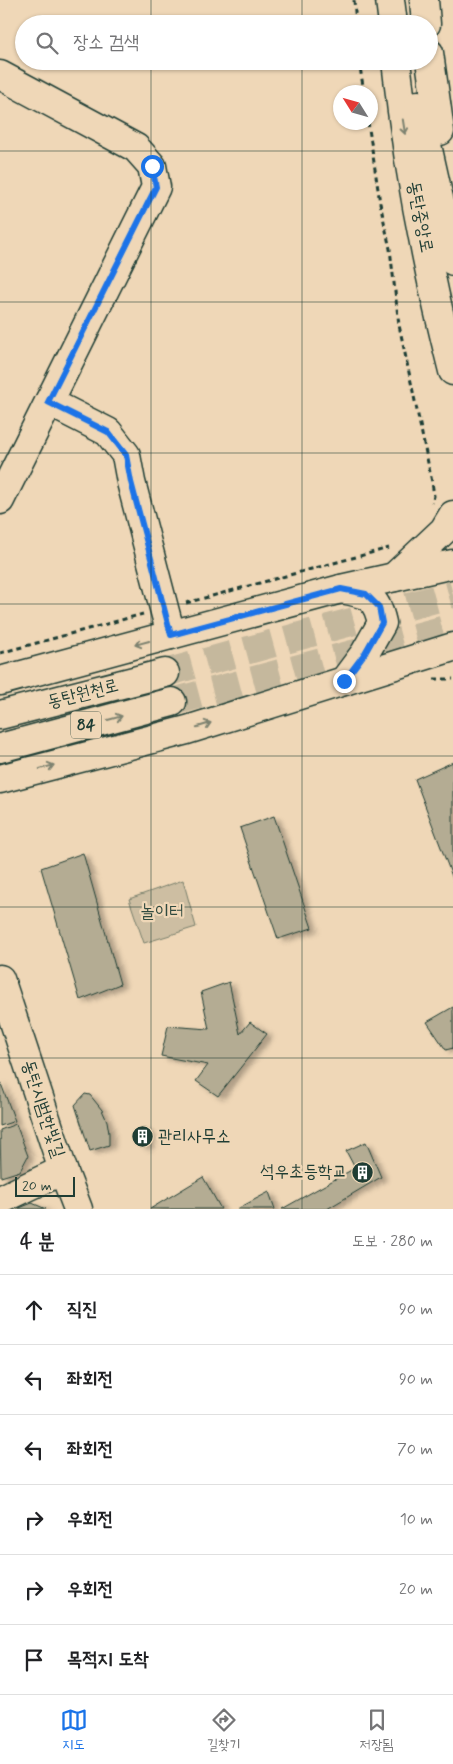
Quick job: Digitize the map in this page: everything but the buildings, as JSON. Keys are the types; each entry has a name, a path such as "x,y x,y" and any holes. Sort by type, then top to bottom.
{"main road":[{"path":"390,0 392,15"},
{"path":"408,0 409,15"},
{"path":"424,0 425,15"},
{"name":"동탄중앙로","path":"397,70 403,124 418,208 438,312 453,371"},
{"path":"414,70 418,110 453,261"},
{"path":"431,70 436,109 453,202"},
{"path":"0,74 136,148 152,166 156,187 0,500"},
{"path":"48,402 108,432 126,455 131,482 171,635"},
{"path":"394,577 444,530 442,513"},
{"path":"0,681 341,589 453,564"},
{"path":"341,589 366,594 379,607 382,623 365,653 344,681"},
{"path":"0,780 187,730 390,665 453,647"},
{"path":"390,665 445,664 453,666"},
{"name":"동탄원천로","path":"0,715 165,673"},
{"name":"동탄원천로","path":"0,748 172,702"},
{"name":"동탄시범한빛길","path":"0,980 63,1170 78,1209"},
{"path":"0,1200 63,1170"}],"path":[{"path":"354,0 355,15"},
{"path":"360,70 363,85"},
{"path":"369,130 380,203 390,249 399,325 434,496 442,513"},
{"path":"212,596 392,547"},
{"path":"0,653 123,620"}],"green space":[{"name":"놀이터","path":"183,880 196,927 144,943 129,899"}],"tunnel":[{"path":"165,673 453,594"},
{"path":"172,702 453,627"}],"place":[{"name":"관리사무소","path":"142,1137"},
{"name":"석우초등학교","path":"363,1172"}],"route":[{"path":"152,166 156,187 48,402 108,432 126,455 131,482 171,635 341,589 366,594 379,607 382,623 365,653 344,681"}]}
